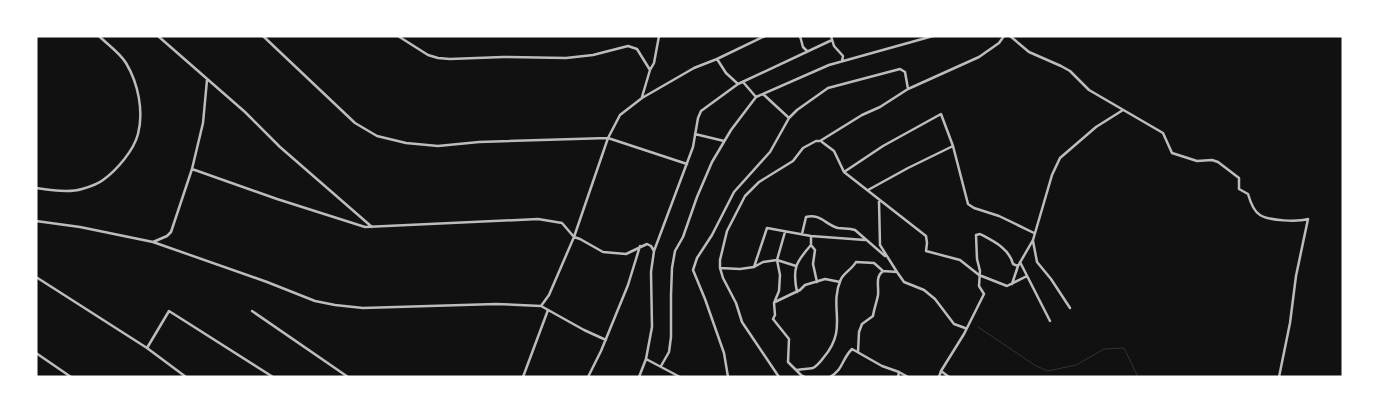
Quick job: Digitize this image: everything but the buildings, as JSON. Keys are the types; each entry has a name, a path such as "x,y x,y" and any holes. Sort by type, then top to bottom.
{"street":[{"path":"36,188 73,191 102,181 120,163 135,143 138,133 140,100 134,80 126,62 99,36"},
{"path":"158,36 245,112 280,147 374,228"},
{"path":"263,36 355,123 377,136 406,143 438,146 479,142 608,138 687,164"},
{"path":"398,36 428,55 450,59 575,57 593,55 628,46 637,50 650,70"},
{"path":"642,98 650,70 654,63 659,36"},
{"path":"541,306 549,295 574,237 608,138 620,115 642,98 694,68 765,36"},
{"path":"800,36 803,47 807,52"},
{"path":"661,366 668,352 671,337 671,286 675,251 685,231 696,197 724,142 756,97 842,61 933,36"},
{"path":"779,377 742,322 736,303 720,268 722,248 745,196 759,182 793,161 803,148 816,141 820,141 908,89 978,57 999,43 1004,36"},
{"path":"1010,36 1029,52 1065,68 1089,90 1163,133 1174,154 1197,161 1212,160 1218,162 1239,178 1239,189 1248,194 1251,204 1260,215 1272,219 1308,219 1296,276 1290,323 1279,377"},
{"path":"638,377 646,359 652,327 651,272 654,251 672,199 682,180 693,147 701,111 738,84 807,52 831,38 834,46 843,56 842,61"},
{"path":"717,59 726,74 738,84"},
{"path":"728,377 724,354 705,299 694,274 693,266 734,192 770,152 789,118 803,105 828,88 900,69 905,72 908,89"},
{"path":"152,242 162,239 171,232 192,169 203,123 207,80"},
{"path":"743,82 756,97"},
{"path":"762,93 789,118"},
{"path":"1070,308 1037,262 1033,240 1034,233 1052,175 1060,158 1096,127 1123,110"},
{"path":"844,172 883,146 940,114 953,146 968,204 1034,233"},
{"path":"695,134 724,142"},
{"path":"820,141 834,151 844,172 926,236 926,251 960,260 980,275 1007,286 1027,276"},
{"path":"868,191 908,168 953,146"},
{"path":"192,169 365,227 538,219 562,223 574,237 603,252 626,254 647,244 654,251"},
{"path":"878,200 879,240 886,257"},
{"path":"802,234 806,217 809,216 825,220 837,228 851,228 873,244 886,257 904,282 924,290 935,299 954,324 966,328"},
{"path":"36,221 152,242 267,282 315,301 364,308 496,304 541,306 606,340"},
{"path":"754,267 766,229 811,236 865,240"},
{"path":"785,232 777,260 780,275 779,291 774,303 775,315 773,318 789,339 788,362 805,377"},
{"path":"939,377 941,370 964,334 984,294 979,286 980,275 976,249 978,233 1003,248 1012,258 1013,264 1018,266"},
{"path":"811,236 811,245 814,248 813,264 818,282"},
{"path":"1012,284 1018,266 1033,240"},
{"path":"796,292 796,266 800,257 811,245"},
{"path":"588,377 606,340 628,286 640,246"},
{"path":"720,268 754,267 763,262 777,260 796,266"},
{"path":"797,370 813,368 819,364 835,341 838,331 836,300 841,278 858,261 874,262 883,271 897,272"},
{"path":"1020,262 1050,321"},
{"path":"858,352 859,332 864,321 872,316 878,295 878,278 883,271"},
{"path":"36,277 147,348 186,377"},
{"path":"774,303 796,292 805,285 825,280 840,282"},
{"path":"523,377 548,310"},
{"path":"147,348 169,312 273,377"},
{"path":"252,312 348,377"},
{"path":"830,377 840,371 844,359 852,349 882,366 908,377"},
{"path":"36,353 72,377"},
{"path":"646,359 680,377"},
{"path":"941,370 950,377"},
{"path":"898,377 899,372"}],"waterway":[{"path":"978,327 1036,366 1048,371 1076,365 1104,349 1124,348 1138,377"}]}
